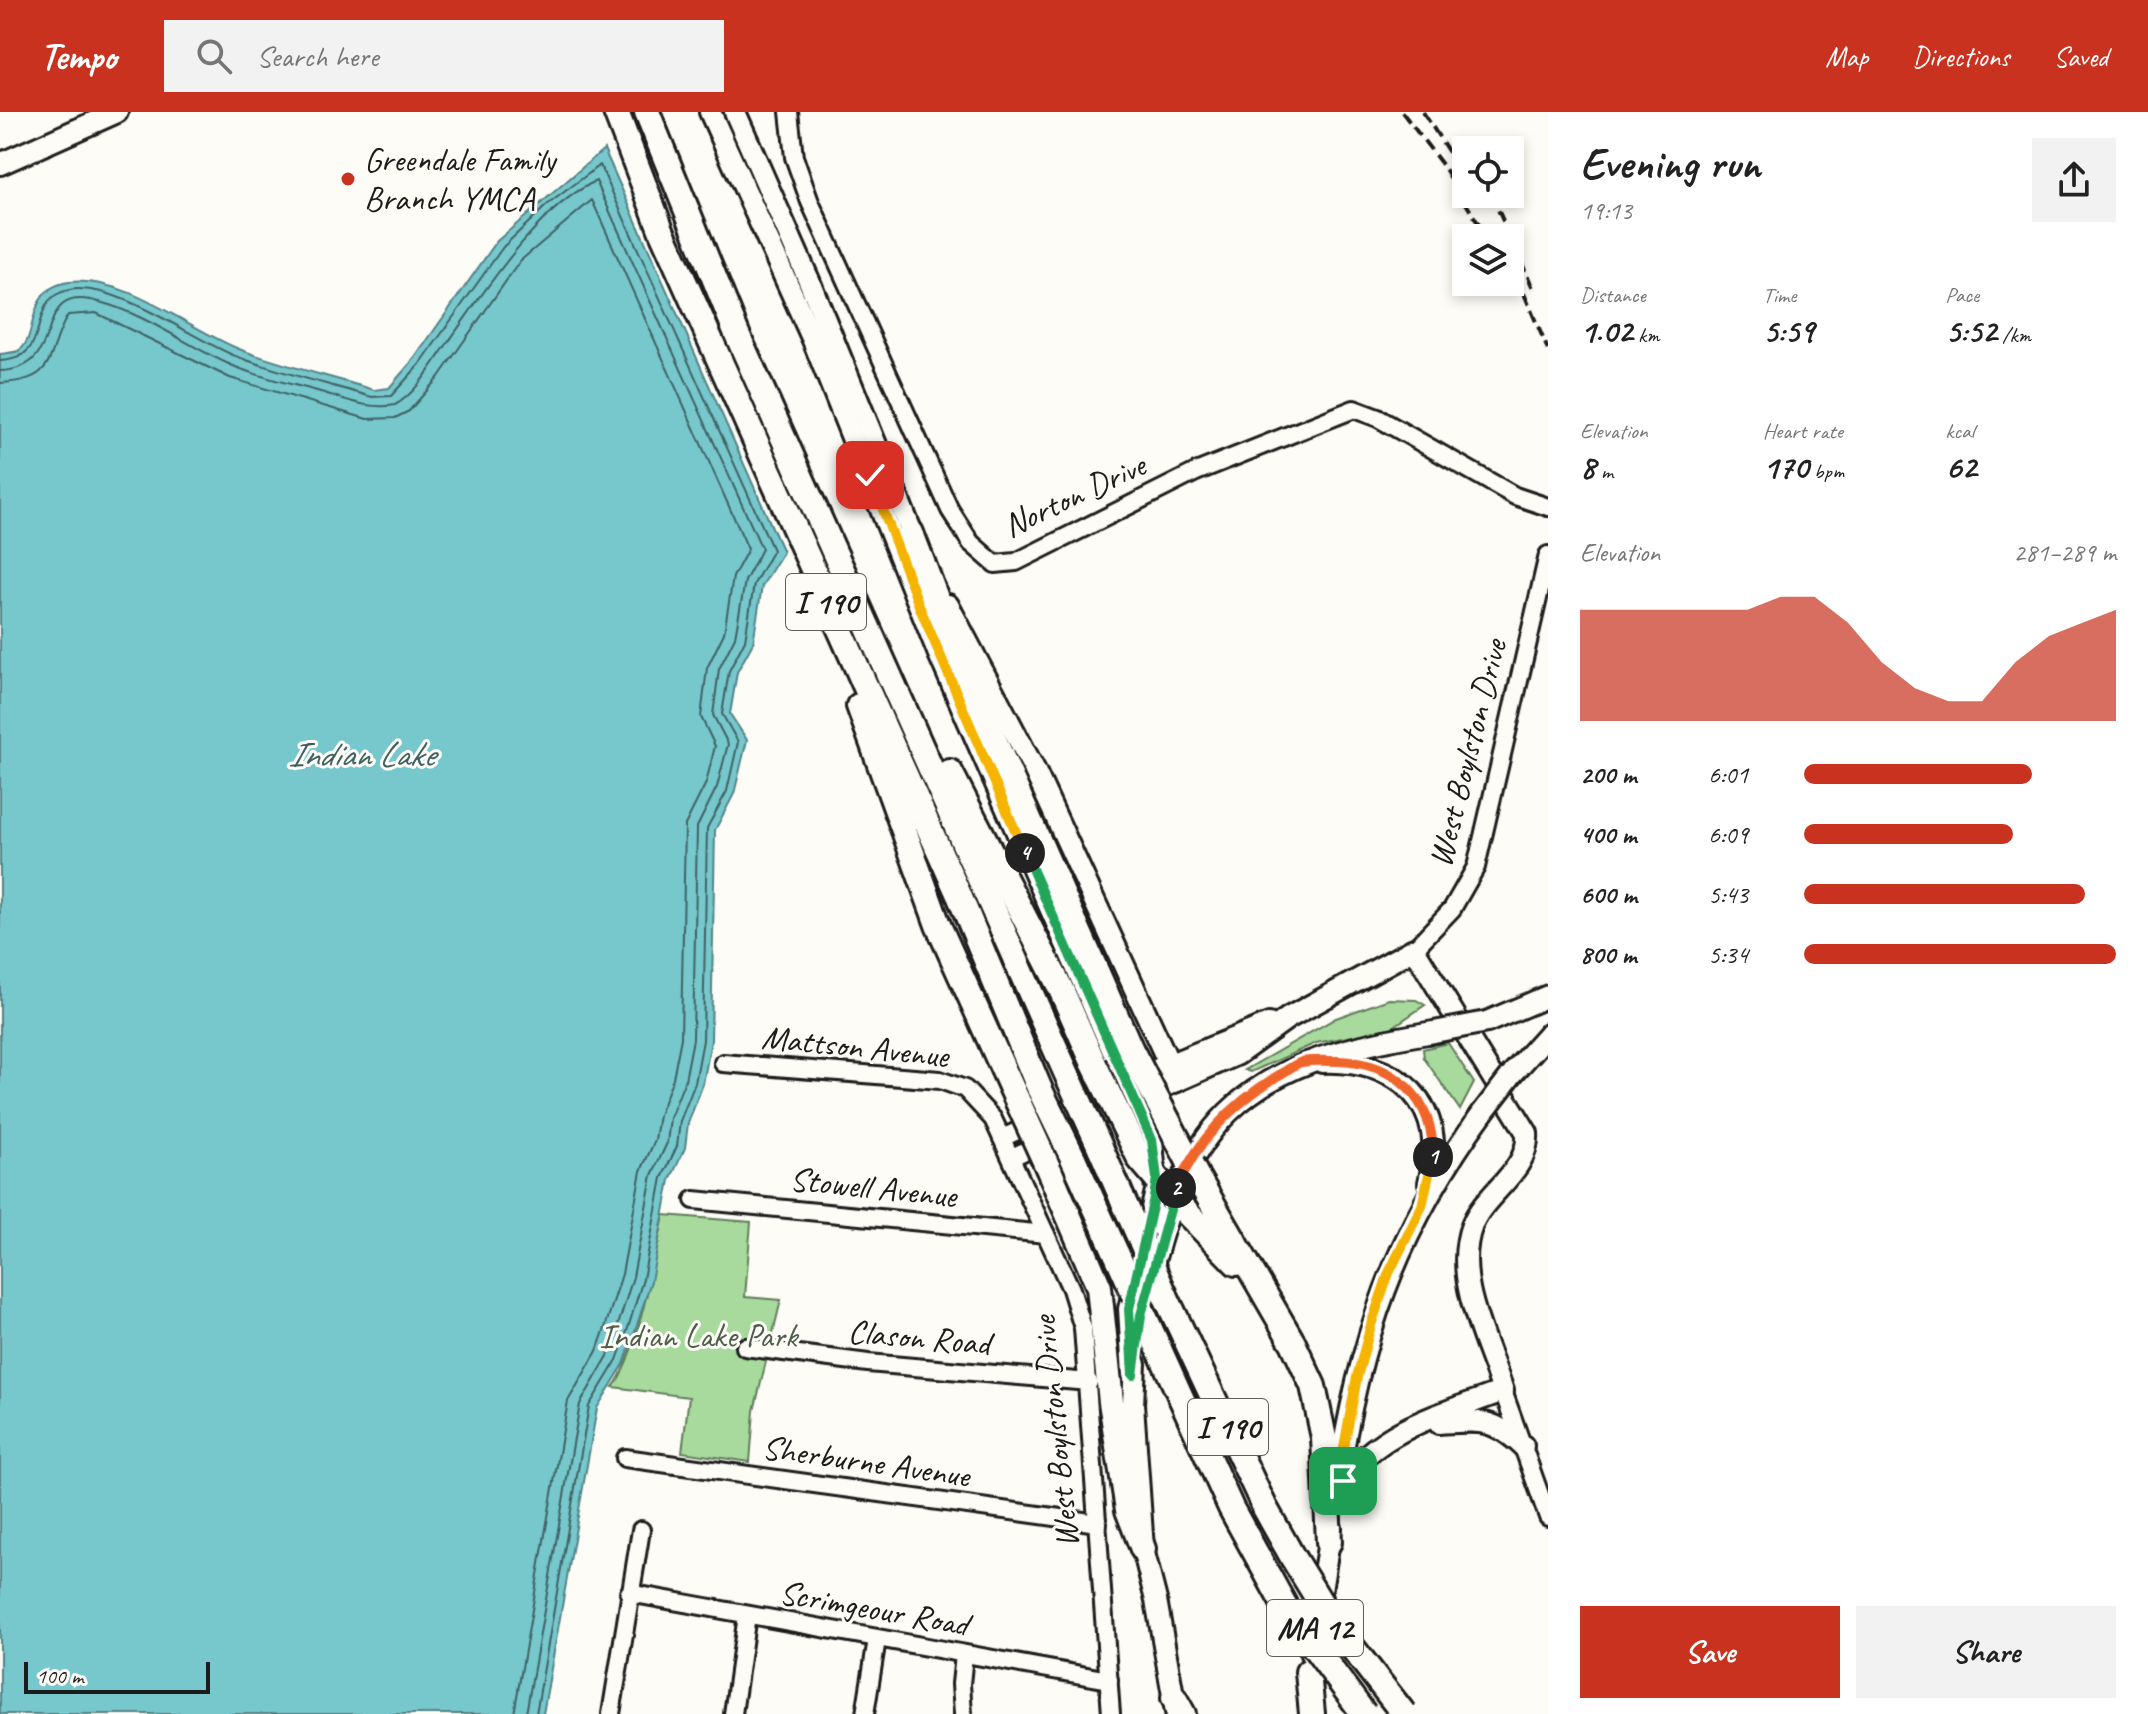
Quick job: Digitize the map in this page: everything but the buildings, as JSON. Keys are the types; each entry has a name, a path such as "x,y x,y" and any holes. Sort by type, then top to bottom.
{"highway":[{"name":"I 190","path":"616,112 662,232 959,895 1040,1090 1231,1508 1287,1610 1364,1714"},
{"name":"I 190","path":"647,112 737,334 1165,1295 1265,1508 1331,1620 1404,1714"},
{"path":"911,533 965,674 1131,1050 1197,1177 1293,1343 1313,1386 1324,1438 1329,1542"},
{"path":"855,597 1029,926 1140,1159 1183,1209 1228,1254 1293,1343"},
{"path":"832,615 867,732 938,925 1099,1287 1111,1402 1128,1510 1143,1549"},
{"path":"1308,1672 1309,1714"}],"main road":[{"path":"0,164 117,112"},
{"path":"710,112 813,340 938,652 1152,1140 1157,1178 1129,1309 1143,1549 1178,1709"},
{"path":"735,112 873,433 911,533 1034,769 1173,1073"},
{"path":"1335,1496 1351,1469 1371,1449 1419,1424 1503,1391 1468,1285 1466,1254 1473,1223 1523,1158 1527,1133 1414,949"},
{"name":"West Boylston Drive","path":"1129,1092 1173,1073 1238,1054 1288,1018 1414,949"},
{"path":"1133,1375 1141,1315 1172,1200 1199,1144 1226,1114 1301,1062 1341,1049 1487,1022 1548,996"},
{"name":"MA 12","path":"1308,1672 1346,1431 1371,1325 1389,1273 1452,1154 1513,1073 1548,1034"},
{"path":"1301,1062 1348,1062 1377,1066 1396,1076 1413,1091 1427,1115 1432,1143 1432,1167 1422,1206"},
{"path":"1419,1424 1478,1420 1501,1427 1523,1446"}],"street":[{"name":"Norton Drive","path":"789,112 800,176 924,453 959,526 980,554 995,564 1016,562 1196,472 1354,409 1515,496 1548,507"},
{"name":"West Boylston Drive","path":"1414,949 1448,916 1475,871 1548,555"},
{"name":"Mattson Avenue","path":"723,1063 946,1081 974,1096 988,1111 1002,1138"},
{"name":"West Boylston Drive","path":"1111,1714 1089,1382 1078,1307 1002,1138 1129,1092"},
{"name":"West Boylston Drive","path":"1012,1157 1129,1092"},
{"name":"Stowell Avenue","path":"694,1200 1046,1234"},
{"name":"Clason Road","path":"745,1347 868,1363 1089,1382"},
{"path":"1503,1391 1548,1517"},
{"name":"Sherburne Avenue","path":"625,1458 1098,1523"},
{"path":"611,1714 641,1530"},
{"name":"Scrimgeour Road","path":"629,1593 1109,1680"},
{"path":"733,1714 747,1615"},
{"path":"865,1714 877,1639"},
{"path":"963,1714 964,1655"}],"green space":[{"path":"1389,999 1416,1000 1425,1005 1390,1029 1316,1043 1251,1072 1245,1070 1336,1018"},
{"path":"1448,1043 1474,1083 1460,1110 1424,1058 1423,1049"},
{"name":"Indian Lake Park","path":"664,1215 751,1222 745,1297 781,1300 754,1411 750,1462 682,1452 689,1397 613,1387 630,1354 637,1331"}],"water":[{"name":"Indian Lake","path":"604,149 783,552 762,586 753,643 737,672 730,714 747,740 734,794 715,830 711,1041 703,1084 688,1123 685,1148 670,1180 651,1281 632,1341 624,1364 597,1408 543,1714 0,1714 0,354 16,352 25,345 38,303 55,286 90,282 134,295 255,355 374,390 389,388 414,359 497,241"}],"railway":[{"path":"1402,112 1444,167 1479,224"},
{"path":"1423,112 1452,157"},
{"path":"1497,208 1533,288"},
{"path":"1524,293 1548,350"}],"place":[{"name":"Greendale Family Branch YMCA","path":"348,179"}],"route":[{"path":"870,475 938,652 1119,1071 1152,1140 1156,1191 1136,1267 1129,1309 1133,1375 1141,1315 1163,1225 1176,1187 1199,1144 1241,1100 1301,1062 1348,1062 1377,1066 1390,1072 1413,1091 1423,1107 1432,1143 1430,1180 1422,1206 1389,1273 1371,1325 1357,1377 1335,1496 1343,1481"}]}
